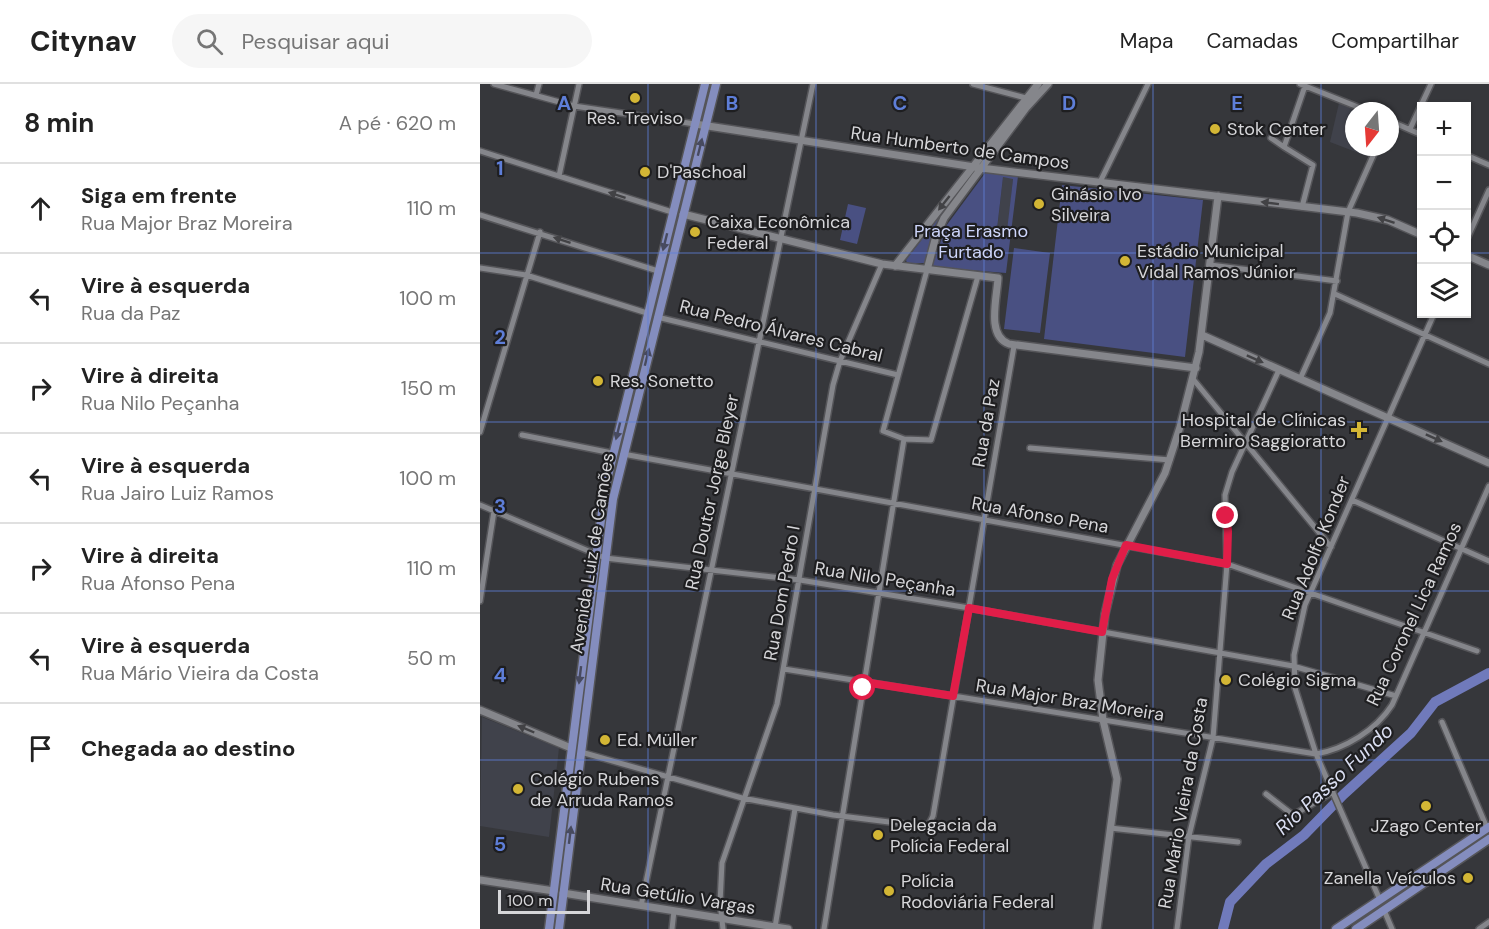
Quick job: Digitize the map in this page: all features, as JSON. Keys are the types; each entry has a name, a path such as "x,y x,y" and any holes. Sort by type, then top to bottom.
{"main road":[{"name":"Avenida Luiz de Camões","path":"559,929 559,892 571,748 595,555 612,453 705,84"},
{"name":"Avenida Luiz de Camões","path":"549,929 559,892 581,752 604,558 622,454 716,84"},
{"path":"1336,929 1488,827"},
{"path":"1356,929 1489,839"}],"street":[{"name":"Rua Humberto de Campos","path":"494,84 574,106 981,168 1348,212 1388,220 1417,233"},
{"path":"536,95 538,84"},
{"path":"559,176 579,84"},
{"name":"Rua Doutor Jorge Bleyer","path":"641,906 813,84"},
{"path":"974,84 1026,98"},
{"path":"895,266 1038,84"},
{"path":"978,276 931,440 904,440 883,431 940,224 1026,108 1048,84"},
{"path":"1100,182 1148,84"},
{"path":"1410,129 1431,84"},
{"path":"1284,147 1302,85 1345,102"},
{"path":"1399,125 1417,132"},
{"path":"1270,138 1312,165 1302,207"},
{"path":"480,151 672,212"},
{"path":"1300,379 1330,313 1348,212 1373,156"},
{"path":"1469,156 1489,165"},
{"path":"1471,232 1489,190"},
{"path":"1097,929 1116,768 1103,720 1098,680 1102,632 1112,579 1126,545 1170,460 1196,368 1218,196"},
{"path":"683,214 882,264 998,278 996,332 1000,340 1014,345 1196,368"},
{"path":"480,215 658,271"},
{"path":"480,432 540,232"},
{"path":"1471,257 1489,265"},
{"name":"Rua Dom Pedro I","path":"723,929 720,889 722,863 742,798 773,721 833,385 840,361 882,264"},
{"path":"1210,265 1337,280"},
{"path":"480,268 526,275 647,313"},
{"path":"1335,294 1489,363"},
{"name":"Rua Pedro Álvares Cabral","path":"657,317 898,375"},
{"name":"Rua Adolfo Konder","path":"1380,900 1316,754 1295,688 1293,666 1299,627 1311,593 1432,318"},
{"path":"1202,335 1489,463"},
{"name":"Rua da Paz","path":"843,815 921,826 929,824 933,816 1014,345"},
{"name":"Rua Mário Vieira da Costa","path":"1178,929 1189,836 1213,738 1227,564 1226,495 1246,442 1280,370"},
{"path":"1193,379 1331,547"},
{"path":"522,435 612,453"},
{"path":"824,929 904,440"},
{"path":"1030,448 1170,460"},
{"name":"Rua Afonso Pena","path":"622,454 1227,564 1477,651"},
{"name":"Rua Coronel Lica Ramos","path":"1316,754 1337,748 1369,730 1386,715 1489,486"},
{"path":"1352,500 1489,561"},
{"name":"Rua Nilo Peçanha","path":"480,505 604,558 800,580 969,608 1293,666 1396,696"},
{"path":"480,601 494,511"},
{"name":"Rua Major Braz Moreira","path":"784,669 1316,754"},
{"path":"480,710 571,748"},
{"path":"1442,722 1488,827"},
{"path":"581,752 668,779 742,798 795,809 843,815"},
{"path":"1266,794 1293,815 1333,792"},
{"path":"774,927 795,809"},
{"path":"1110,828 1238,842"},
{"name":"Rua Getúlio Vargas","path":"480,880 788,929"},
{"path":"1384,910 1392,929"},
{"path":"672,929 674,911"},
{"path":"1479,929 1489,922"}],"shaded area":[{"path":"1339,103 1345,106 1345,148 1330,142"},
{"path":"1003,177 1013,178 1008,231 997,230"},
{"name":"Colégio Rubens de Arruda Ramos","path":"482,717 559,748 549,837 480,826"}],"green space":[{"path":"976,169 936,224 925,263 907,263 906,260"},
{"name":"Praça Erasmo Furtado","path":"986,172 1018,176 1006,273 932,267 946,226","holes":["1003,177 1013,179 1007,231 997,229"]},
{"name":"Estádio Municipal Vidal Ramos Júnior","path":"1062,185 1203,200 1185,357 1044,339"},
{"path":"848,204 866,208 857,244 840,240"},
{"path":"1014,248 1050,253 1040,333 1004,329"},
{"path":"598,569 595,616 561,882 563,844"}],"waterway":[{"name":"Rio Passo Fundo","path":"1223,929 1230,902 1266,864 1304,835 1343,795 1411,733 1435,702 1489,673"}],"place":[{"name":"Res. Treviso","path":"635,98"},
{"name":"Stok Center","path":"1215,129"},
{"name":"D'Paschoal","path":"645,172"},
{"name":"Ginásio Ivo Silveira","path":"1039,204"},
{"name":"Caixa Econômica Federal","path":"695,232"},
{"name":"Estádio Municipal Vidal Ramos Júnior","path":"1125,261"},
{"name":"Res. Sonetto","path":"598,381"},
{"name":"Hospital de Clínicas Bermiro Saggioratto","path":"1359,430"},
{"name":"Colégio Sigma","path":"1226,680"},
{"name":"Ed. Müller","path":"605,740"},
{"name":"Colégio Rubens de Arruda Ramos","path":"518,789"},
{"name":"JZago Center","path":"1426,806"},
{"name":"Delegacia da Polícia Federal","path":"878,835"},
{"name":"Zanella Veículos","path":"1468,878"},
{"name":"Polícia Rodoviária Federal","path":"889,891"}],"route":[{"path":"863,688 864,682 953,696 969,608 1102,632 1112,579 1126,545 1227,564 1226,516"}]}
